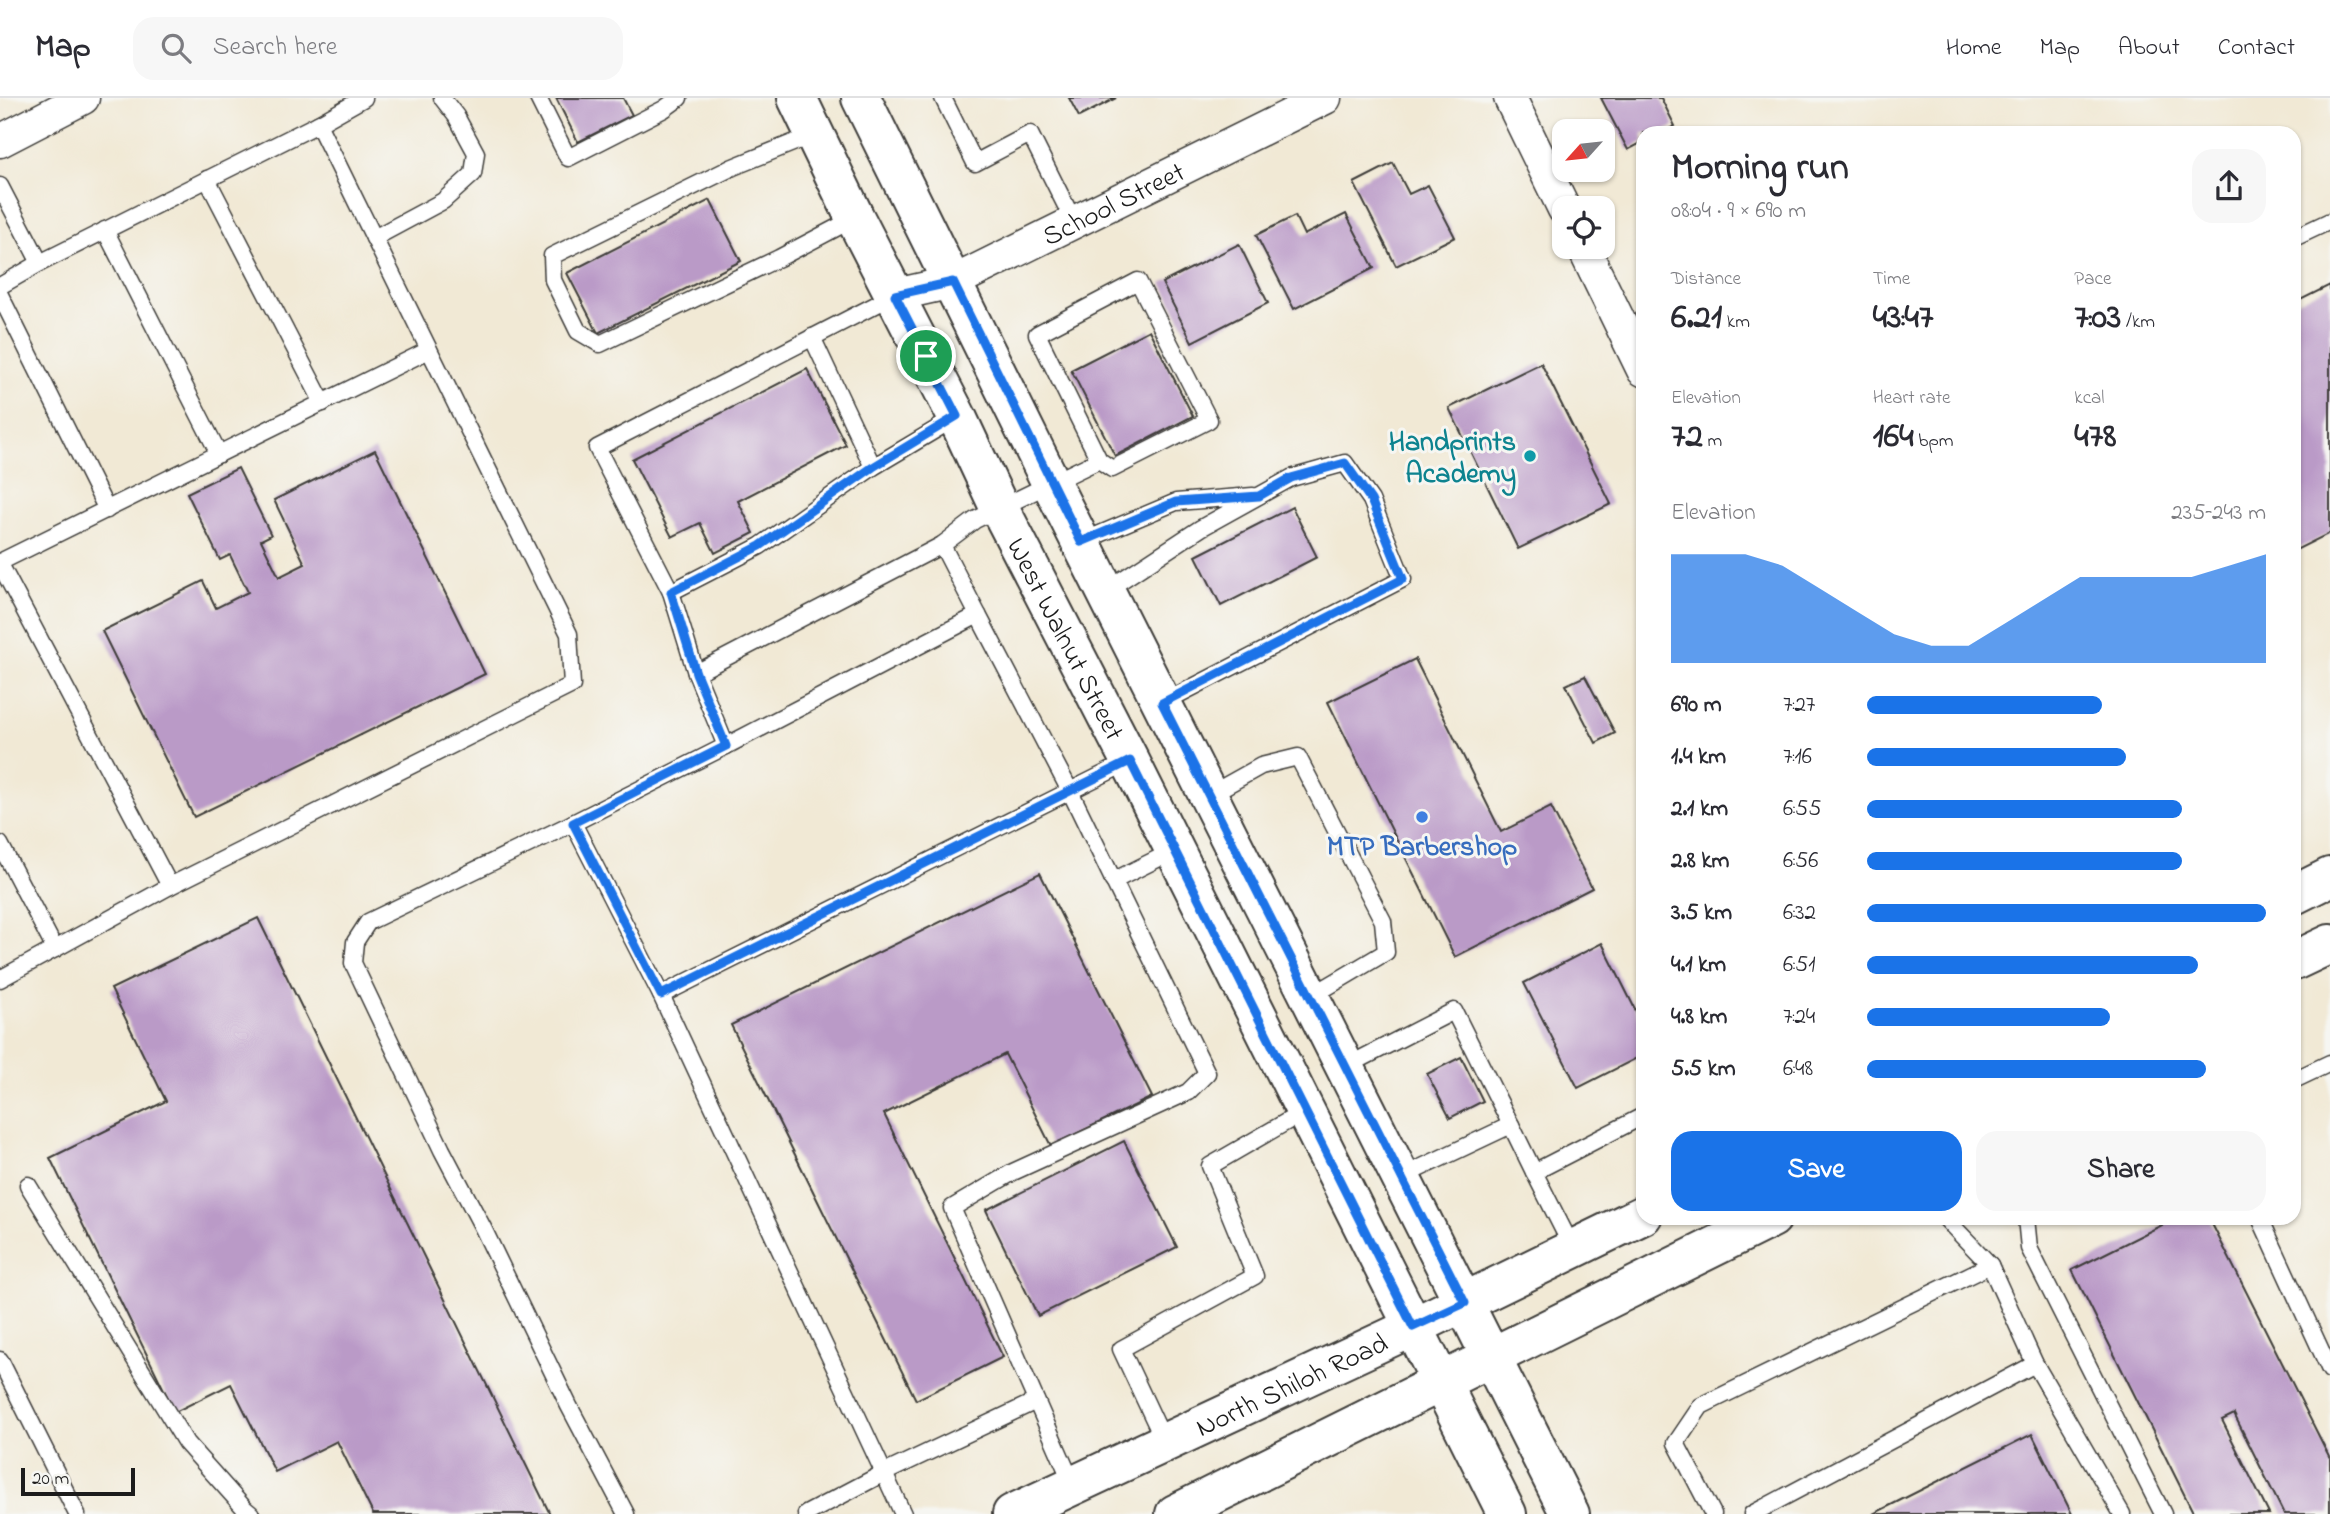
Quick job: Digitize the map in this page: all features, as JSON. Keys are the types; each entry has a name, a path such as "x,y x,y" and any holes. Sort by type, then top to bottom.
{"main road":[{"name":"West Walnut Street","path":"797,98 855,218 957,416 999,507 1175,850 1507,1514"},
{"name":"West Walnut Street","path":"861,98 1105,591 1570,1514"},
{"path":"2301,892 2330,877"},
{"path":"2301,958 2330,944"},
{"name":"North Shiloh Road","path":"1012,1514 1465,1303 1636,1218"},
{"path":"1175,1514 1758,1225"}],"street":[{"path":"0,141 83,98"},
{"name":"School Street","path":"895,295 953,282 1325,98"},
{"path":"1510,98 1558,196"},
{"path":"1589,259 1636,356"}],"lane":[{"path":"0,286 364,98"},
{"path":"374,237 443,201 474,174 477,152 442,98"},
{"path":"538,98 568,158 664,109 679,98"},
{"path":"943,98 975,163 1030,134 1074,222"},
{"path":"0,979 170,886 572,685 569,634 318,124"},
{"path":"815,134 733,167 552,256 553,280 578,331 600,344 779,258 855,218"},
{"path":"207,179 323,403"},
{"path":"0,186 40,263"},
{"path":"2301,234 2330,220"},
{"path":"105,230 219,454"},
{"path":"1138,281 1209,420 1112,468 1099,460 1037,334 1138,281"},
{"path":"0,295 107,510"},
{"path":"726,746 696,673 671,592 597,448 895,295"},
{"path":"813,337 873,467"},
{"path":"170,886 0,563 429,350"},
{"path":"671,592 760,546 873,467 957,416"},
{"path":"696,673 942,545 975,520 999,507 1099,460"},
{"path":"1105,591 1201,528 1291,478 1345,463 1371,500 1403,579 1162,703"},
{"path":"1081,542 1176,502 1259,496"},
{"path":"942,545 1070,791 1207,1073 1188,1092 1013,1172 952,1208 1073,1485"},
{"path":"626,1514 569,1406 442,1150 353,963 355,942 368,922 726,746 978,615"},
{"path":"1209,794 1261,766 1298,757 1383,922 1386,952 1310,997"},
{"path":"661,995 1130,761"},
{"path":"573,823 661,995 903,1514"},
{"path":"0,844 55,949"},
{"path":"1113,881 1175,850"},
{"path":"1345,1066 1454,1011 1573,1249"},
{"path":"2301,1077 2330,1063"},
{"path":"1165,1443 1121,1349 1255,1276 1210,1166 1305,1111"},
{"path":"1534,1172 1636,1120"},
{"path":"1401,1177 1511,1125"},
{"path":"28,1185 187,1443 251,1514"},
{"path":"1952,1225 1990,1265 2035,1364 2122,1514"},
{"path":"2027,1225 2029,1248 2163,1514"},
{"path":"2263,1225 2330,1370"},
{"path":"1713,1514 1676,1443 1701,1406 1990,1265"},
{"path":"0,1360 77,1514"},
{"path":"1752,1514 2035,1364"},
{"path":"806,1514 884,1473 1037,1401"}],"building":[{"path":"556,98 623,98 632,115 578,142"},
{"path":"1069,98 1116,98 1079,117"},
{"path":"1601,98 1661,98 1675,126 1636,126 1636,146 1628,150 1615,125 1615,119 1612,119"},
{"path":"1393,163 1409,194 1428,185 1455,237 1396,266 1354,183"},
{"path":"710,200 741,261 598,333 567,273"},
{"path":"1346,214 1374,268 1294,309 1256,235 1295,216 1304,235"},
{"path":"1239,244 1268,303 1192,342 1162,283"},
{"path":"2330,285 2330,533 2301,548 2301,300"},
{"path":"1149,330 1193,416 1115,456 1071,370"},
{"name":"Handprints Academy","path":"1541,363 1611,504 1518,549 1449,408"},
{"path":"807,369 846,445 738,501 754,533 715,553 700,523 672,537 632,459"},
{"path":"375,450 485,674 194,817 102,631 203,581 216,608 248,592 230,555 220,560 187,493 238,468 271,535 261,540 279,577 305,564 274,500"},
{"path":"1292,507 1317,557 1221,606 1196,556"},
{"path":"1415,659 1501,832 1551,807 1592,888 1455,957 1328,702"},
{"path":"1585,676 1615,733 1596,743 1566,685"},
{"path":"1040,873 1152,1097 1051,1146 1005,1054 884,1114 1003,1357 916,1400 731,1025"},
{"path":"258,918 550,1514 373,1514 337,1441 275,1472 231,1384 175,1412 50,1158 166,1101 111,989"},
{"path":"1602,943 1636,1011 1636,1059 1578,1088 1524,983"},
{"path":"1461,1057 1483,1101 1450,1118 1427,1074"},
{"path":"1124,1141 1177,1247 1038,1316 986,1210"},
{"path":"2162,1225 2213,1225 2330,1458 2330,1514 2284,1514 2234,1414 2222,1420 2269,1514 2194,1514 2072,1270"},
{"path":"2032,1434 2072,1514 1873,1514"}],"place":[{"name":"Handprints Academy","path":"1530,456"},
{"name":"MTP Barbershop","path":"1422,817"}],"route":[{"path":"953,282 1081,542 1176,502 1259,496 1291,478 1345,463 1371,500 1403,579 1162,703 1465,1303 1413,1327 1130,761 661,995 573,823 726,746 696,673 671,592 760,546 873,467 957,416 926,356 895,295 953,282"}]}
